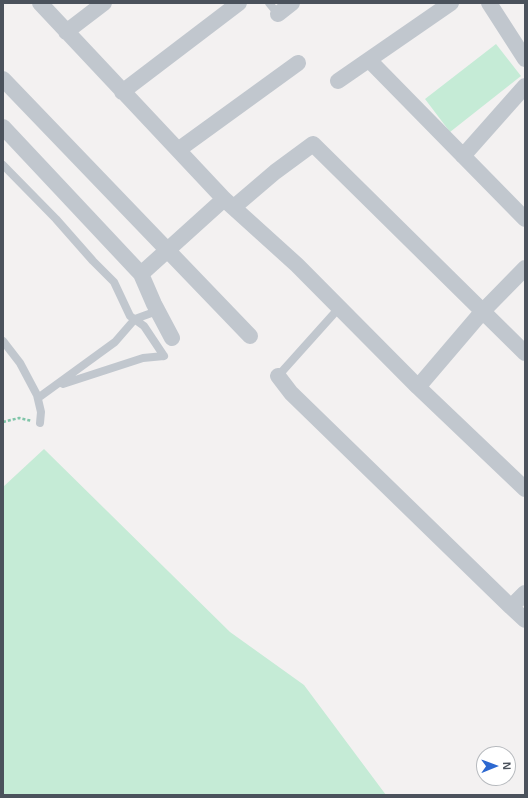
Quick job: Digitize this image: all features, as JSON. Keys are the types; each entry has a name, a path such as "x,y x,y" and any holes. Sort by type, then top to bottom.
{"street":[{"path":"40,3 122,92 229,203 297,265 418,387 525,489"},
{"path":"66,32 104,3"},
{"path":"122,92 239,3"},
{"path":"273,9 292,3"},
{"path":"338,81 451,3"},
{"path":"489,3 525,59"},
{"path":"369,60 525,219"},
{"path":"178,150 298,63"},
{"path":"3,79 250,336"},
{"path":"463,156 525,86"},
{"path":"3,127 141,274 157,311 172,338"},
{"path":"141,274 229,203 313,144 525,353"},
{"path":"418,387 482,312 525,268"},
{"path":"278,376 291,393 525,620"},
{"path":"510,607 525,593"}],"lane":[{"path":"3,165 56,219 114,282 126,311 130,316 144,326 164,356 136,360 92,373 53,387"},
{"path":"278,376 339,308"},
{"path":"38,398 115,342 135,319 157,311"},
{"path":"3,341 20,363 38,398 41,412 40,423"}],"path":[{"path":"3,422 19,418 40,423"}],"green space":[{"path":"496,44 521,76 450,132 425,99"},
{"path":"44,449 230,632 304,685 386,795 3,795 3,487"}]}
